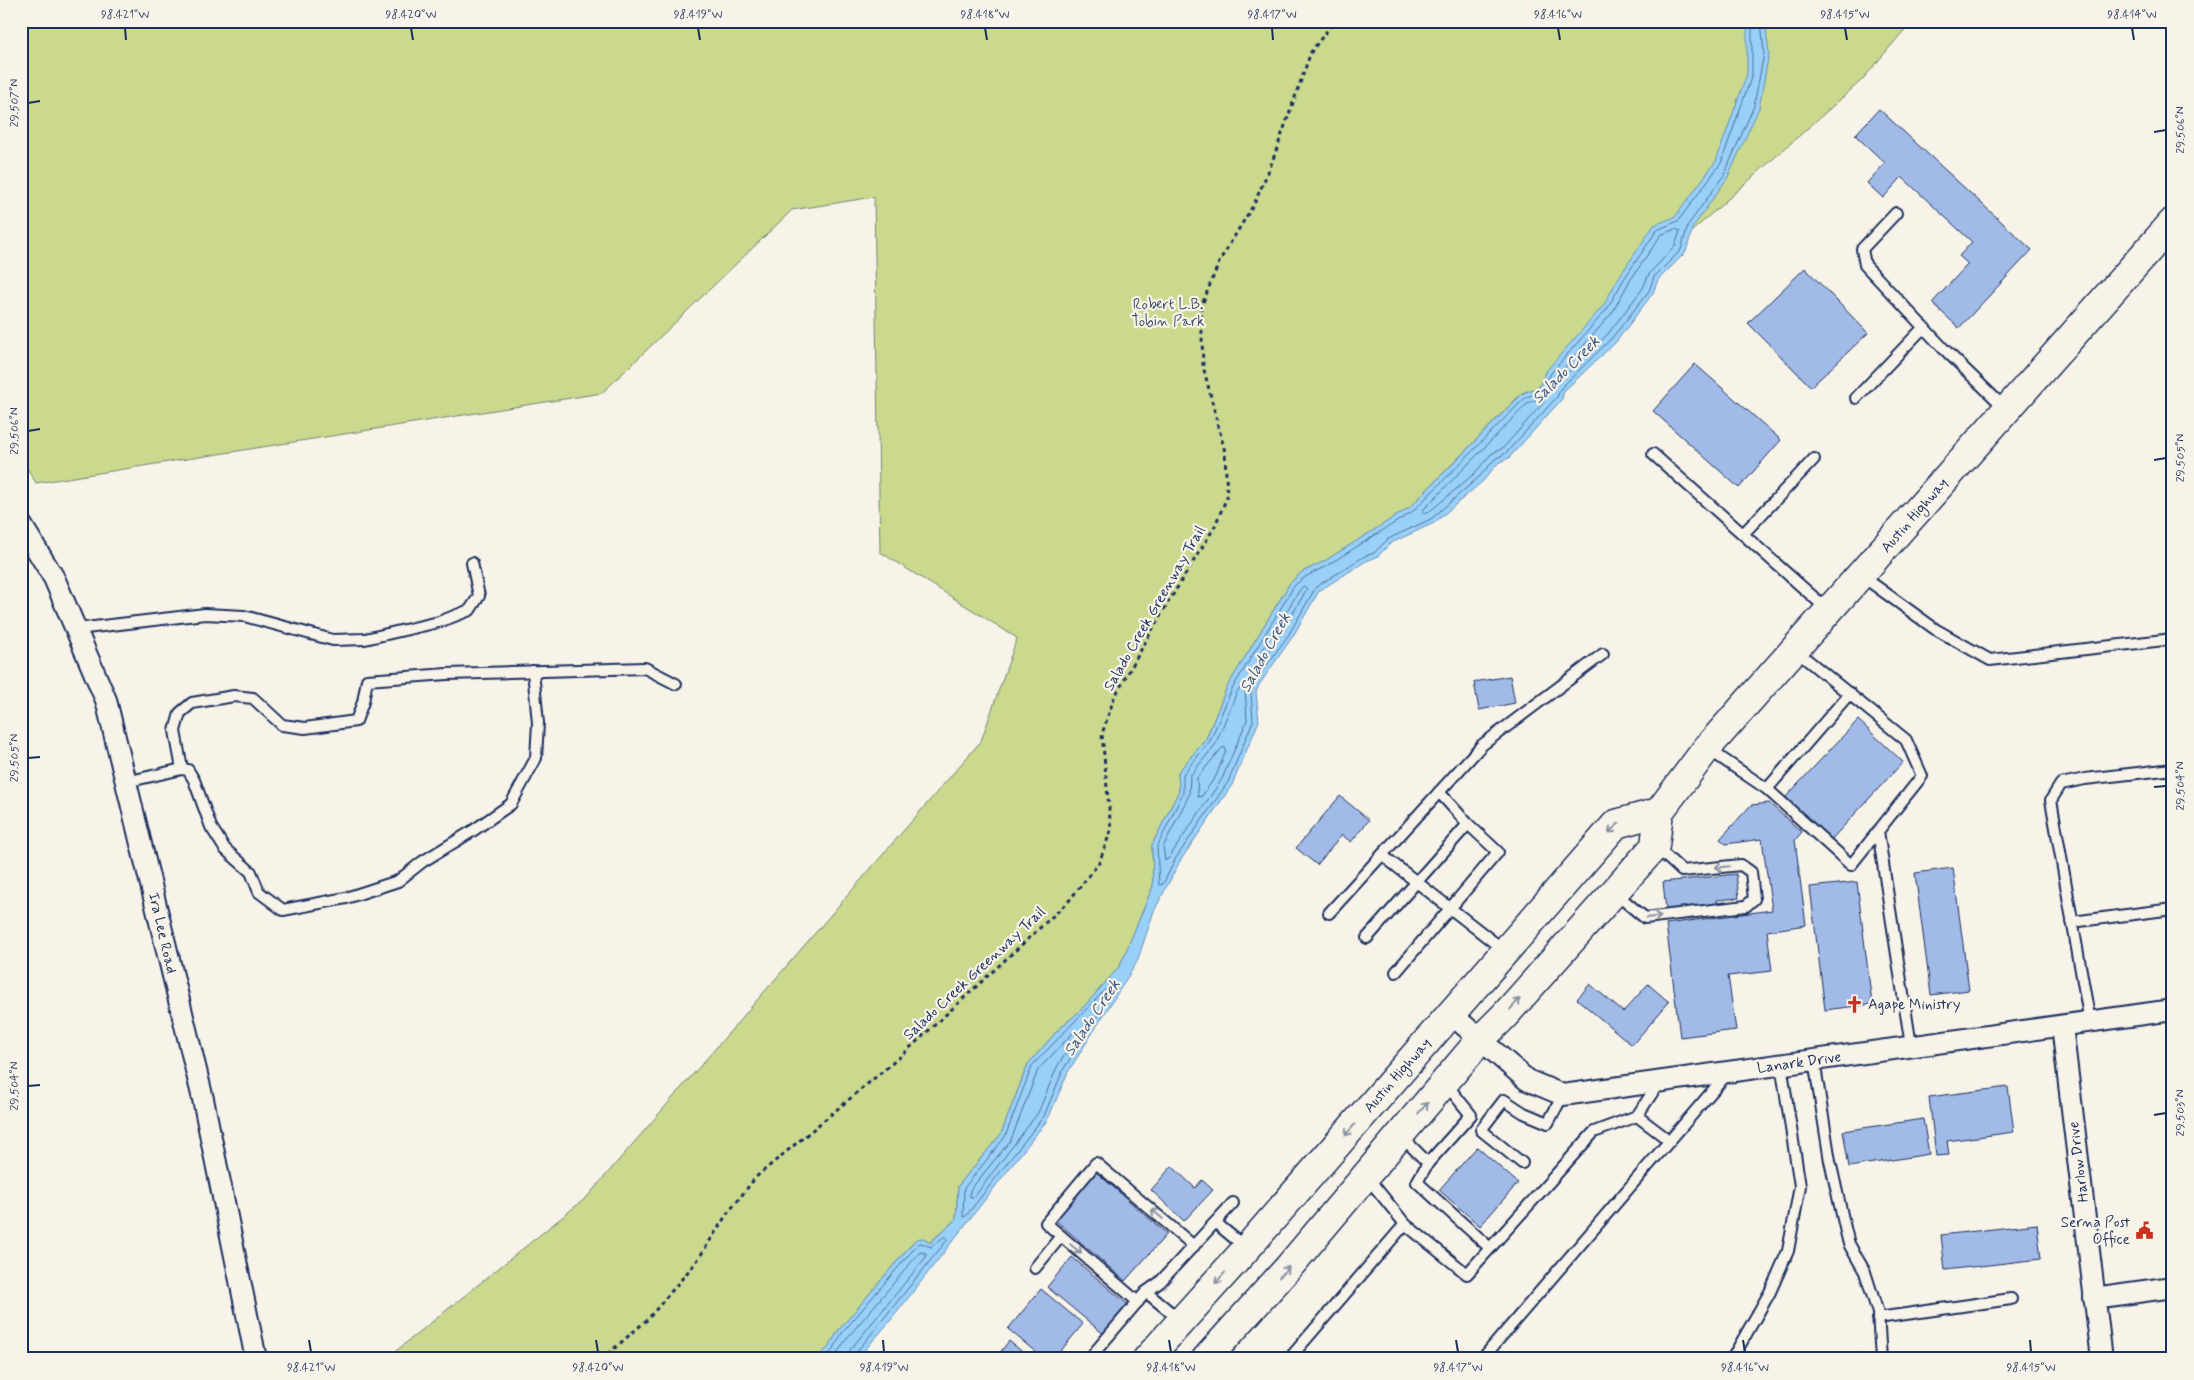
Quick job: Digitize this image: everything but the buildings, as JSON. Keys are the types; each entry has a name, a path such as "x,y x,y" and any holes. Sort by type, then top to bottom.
{"main road":[{"name":"Austin Highway","path":"1147,1359 1247,1248 1616,824 1659,812 1707,748 2173,222"},
{"path":"1215,1355 1400,1135 1446,1084 1481,1039 1655,846 1659,812"}],"street":[{"name":"Ira Lee Road","path":"21,524 54,578 106,700 203,1099 256,1359"},
{"name":"Lanark Drive","path":"1563,1095 2173,1010"},
{"path":"1451,1014 1527,1080 1563,1095"},
{"name":"Harlow Drive","path":"2062,1026 2102,1359"},
{"path":"2094,1298 2173,1287"}],"lane":[{"path":"1896,213 1862,248 1865,266 2007,410"},
{"path":"1856,398 1924,327"},
{"path":"1654,454 1829,611"},
{"path":"1744,533 1814,459"},
{"path":"76,629 205,614 244,616 333,640 365,639 439,622 470,610 479,596 472,563"},
{"path":"1861,575 1935,629 1990,660 2173,639"},
{"path":"1707,748 1766,789 1852,865 1922,776 1906,740 1795,650"},
{"path":"1329,913 1482,744 1603,654"},
{"path":"182,769 175,732 180,713 192,703 234,696 253,698 282,725 305,728 356,721 363,702 367,680 533,671 645,668 676,684"},
{"path":"126,782 182,769 188,770 194,780 211,827 225,849 251,872 259,892 268,901 283,910 346,898 398,881 422,862 474,830 511,804 536,758 538,723 533,671"},
{"path":"1766,789 1850,693"},
{"path":"2090,1022 2051,800 2062,784 2085,779 2173,769"},
{"path":"1396,972 1498,852 1468,824 1439,792"},
{"path":"1367,938 1468,824"},
{"path":"1878,832 1911,1046"},
{"path":"1615,892 1644,918 1746,906 1754,899 1751,872 1741,865 1682,871 1655,846"},
{"path":"1382,855 1505,952"},
{"path":"2072,922 2173,909"},
{"path":"1814,1060 1830,1161 1845,1228 1849,1244 1865,1272 1878,1318 1881,1359"},
{"path":"1732,1359 1770,1292 1788,1251 1800,1186 1782,1064"},
{"path":"1482,1359 1729,1072"},
{"path":"1366,1176 1405,1224 1467,1274 1594,1132 1637,1116 1660,1081"},
{"path":"1446,1084 1471,1114 1428,1162 1418,1182 1490,1248"},
{"path":"1522,1163 1481,1130 1504,1100 1524,1113 1548,1123 1563,1095"},
{"path":"1637,1116 1670,1141"},
{"path":"1400,1135 1428,1162"},
{"path":"1138,1302 1046,1223 1096,1163 1194,1246"},
{"path":"1089,1359 1146,1292 1160,1282 1233,1203"},
{"path":"1216,1223 1247,1248"},
{"path":"1288,1359 1405,1224"},
{"path":"1035,1268 1061,1236"},
{"path":"1146,1292 1181,1322"},
{"path":"1878,1318 2011,1299"}],"path":[{"name":"Salado Creek Greenway Trail","path":"602,1359 648,1319 697,1261 727,1214 756,1177 810,1134 901,1056 1068,902 1099,863 1111,830 1102,734 1114,698 1161,614 1214,528 1227,497 1225,452 1203,366 1201,307 1220,260 1254,204 1271,165 1311,52 1334,21"}],"green space":[{"name":"Robert L.B. Tobin Park","path":"21,21 1912,21 1862,80 1646,272 1547,370 1539,387 1522,393 1409,508 1323,562 1302,572 1290,583 1227,687 1206,739 1178,772 1179,791 1152,845 1153,886 1120,966 1080,1011 1058,1030 1028,1064 1001,1134 958,1186 956,1219 929,1243 916,1239 838,1331 829,1347 816,1359 386,1359 587,1197 981,741 1017,638 880,552 874,197 792,210 602,393 36,483 21,458"}],"water":[{"name":"Salado Creek","path":"1747,21 1765,21 1769,53 1759,108 1728,177 1693,227 1686,252 1658,280 1653,293 1616,342 1564,391 1562,399 1509,458 1498,463 1483,481 1434,523 1391,543 1377,557 1366,561 1319,591 1293,636 1259,685 1256,692 1259,721 1232,785 1180,861 1154,911 1137,962 1068,1072 1048,1119 891,1320 857,1359 816,1359 829,1347 838,1331 916,1239 924,1238 930,1243 956,1219 958,1186 1001,1134 1028,1064 1058,1030 1080,1011 1120,966 1153,886 1152,845 1179,791 1178,772 1206,739 1227,687 1290,583 1302,572 1323,562 1409,508 1523,393 1539,387 1547,370 1603,306 1619,277 1654,225 1675,217 1716,161 1747,74"}],"place":[{"name":"Agape Ministry","path":"1854,1004"},
{"name":"Serna Post Office","path":"2144,1231"}]}
